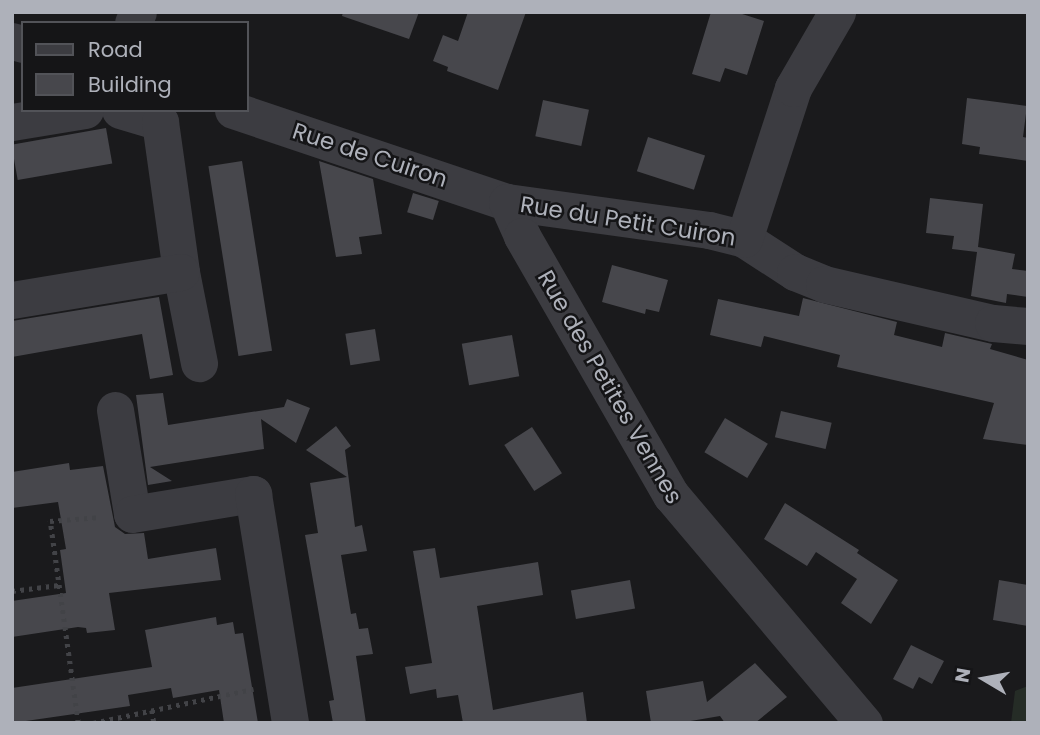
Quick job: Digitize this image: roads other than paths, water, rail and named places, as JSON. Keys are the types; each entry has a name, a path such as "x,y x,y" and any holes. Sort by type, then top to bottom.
{"street":[{"path":"744,239 793,88 837,12"},
{"path":"12,121 72,112"},
{"path":"127,112 160,122 181,272 199,363"},
{"name":"Rue de Cuiron","path":"239,112 507,202"},
{"name":"Rue du Petit Cuiron","path":"507,202 709,230 744,239 795,272 824,284 993,323 1028,326"},
{"name":"Rue des Petites Vennes","path":"507,202 522,236 671,495 864,723"},
{"path":"12,300 181,272"},
{"path":"114,410 132,513 253,494 290,723"}]}
